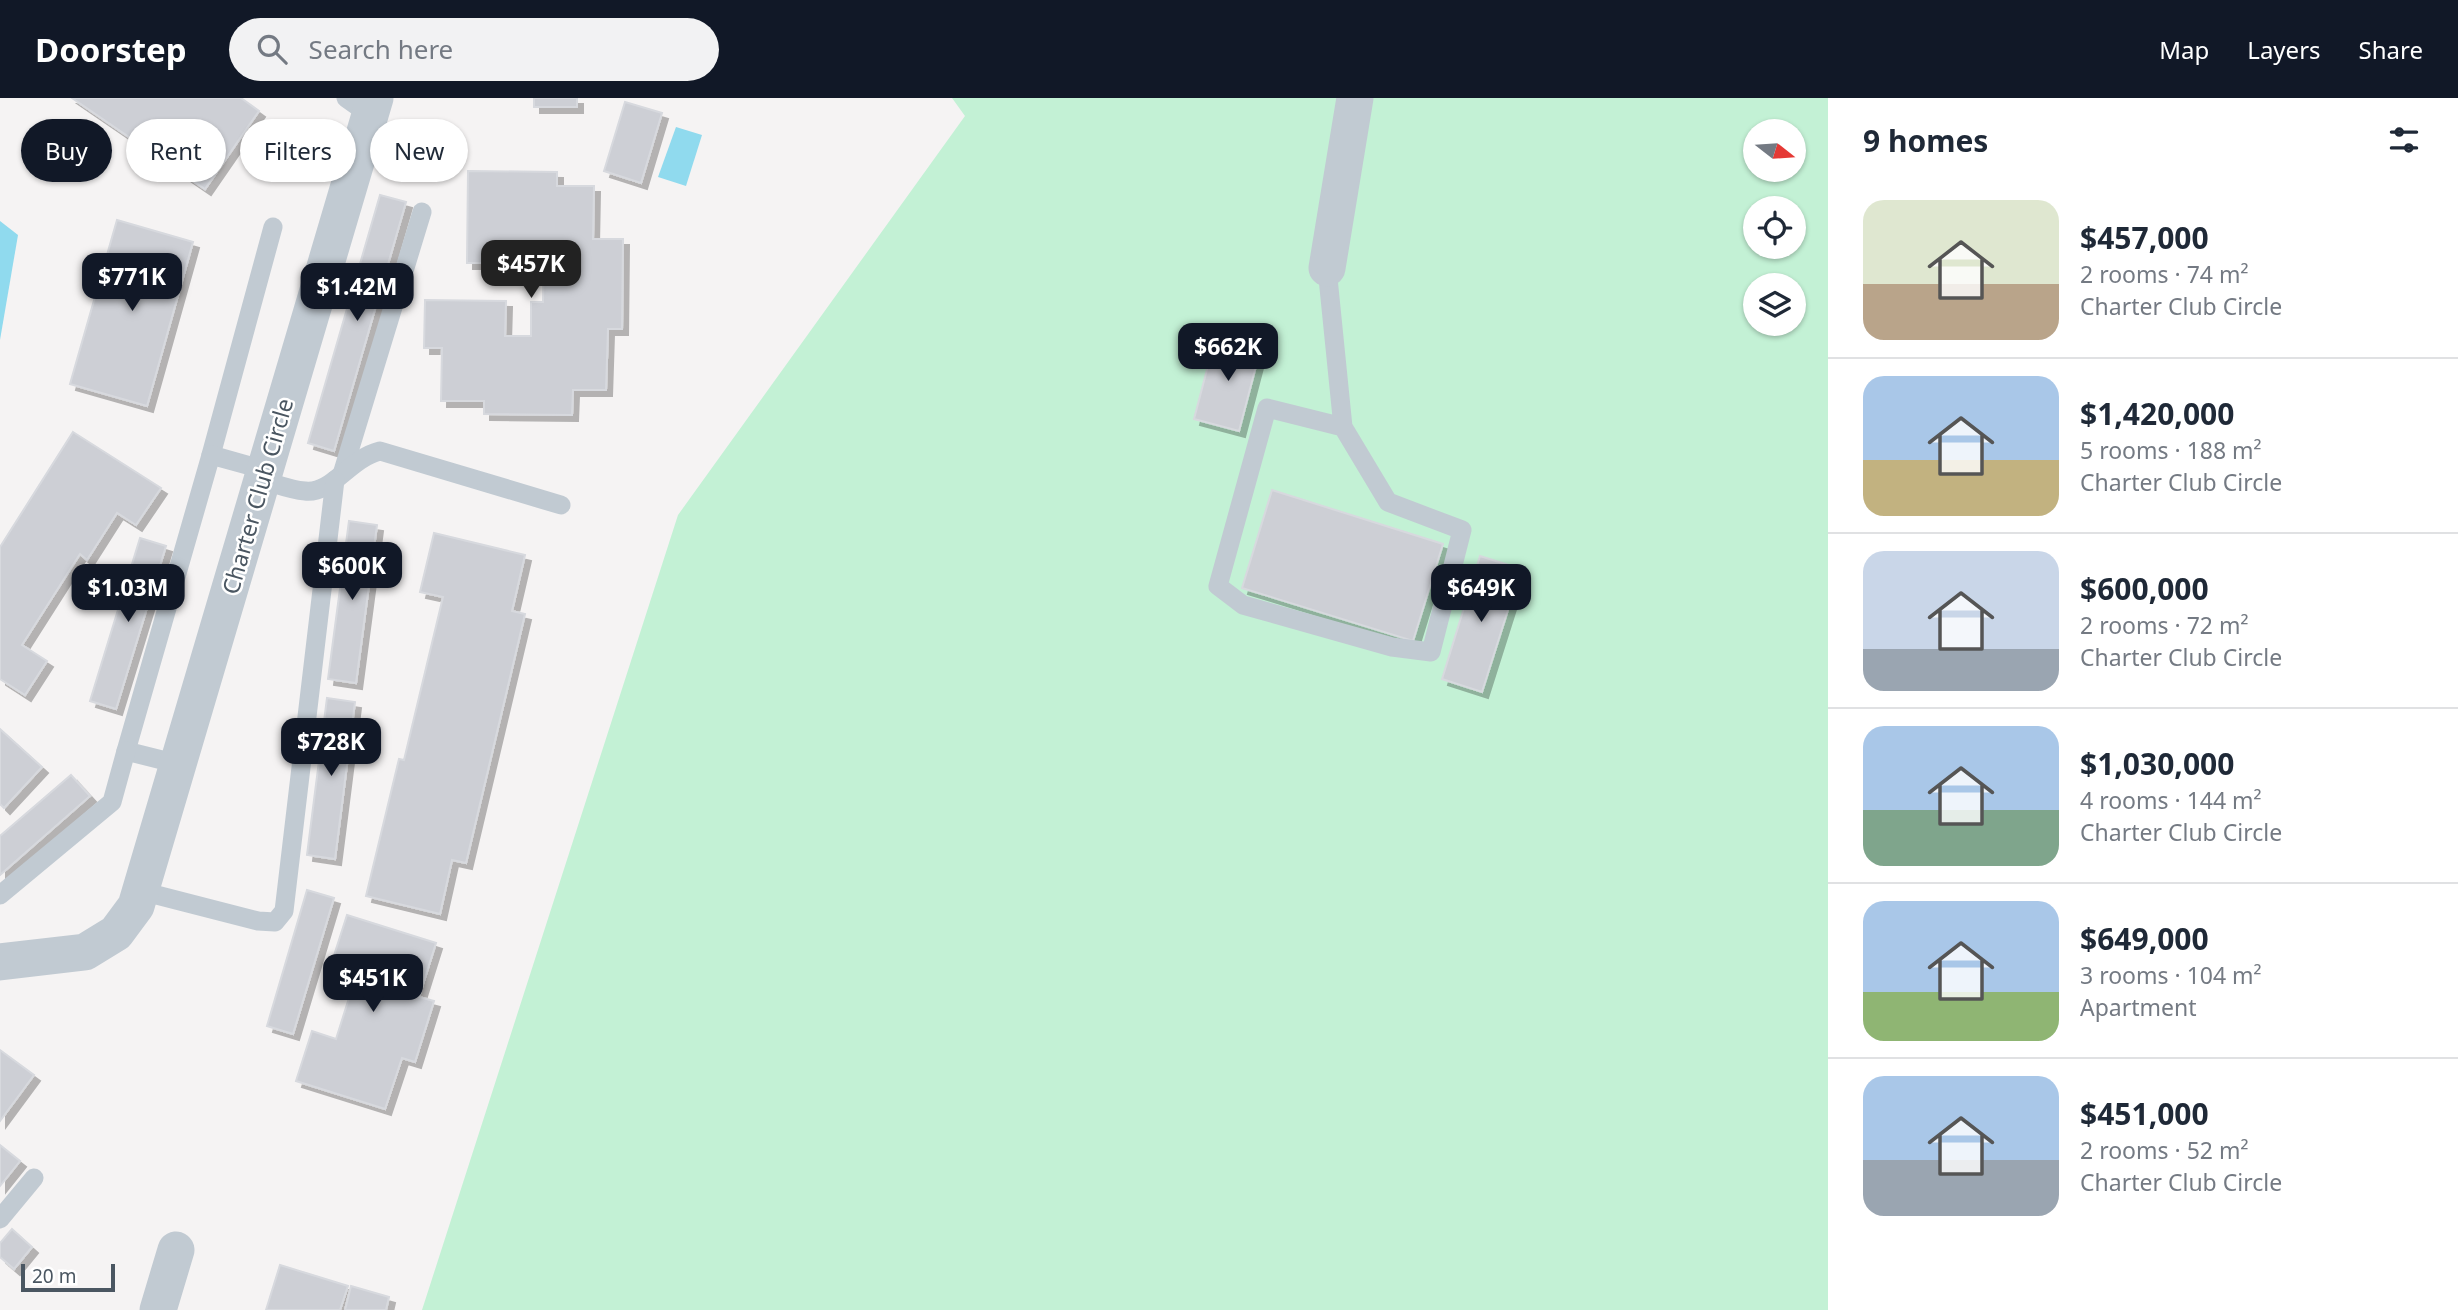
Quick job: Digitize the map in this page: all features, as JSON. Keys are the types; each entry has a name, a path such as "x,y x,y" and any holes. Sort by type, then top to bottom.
{"street":[{"path":"1327,268 1355,98"},
{"name":"Charter Club Circle","path":"0,962 85,952 116,933 136,906 264,475 363,104"},
{"path":"158,1310 176,1250"}],"lane":[{"path":"141,891 258,921 275,922 284,911 339,476 422,212"},
{"path":"0,895 112,802 273,227"},
{"path":"1327,268 1343,427 1388,502 1462,530 1431,652 1392,648 1243,605 1218,586 1267,408 1343,427"},
{"path":"211,455 307,491 317,491 364,455 380,451 561,505"},
{"path":"126,751 178,764"},
{"path":"0,1219 34,1178"}],"green space":[{"path":"952,98 1828,98 1828,1310 422,1310 678,515 965,116"}],"water":[{"path":"676,127 702,135 686,186 658,177"},
{"path":"0,221 18,235 0,340"}],"building":[{"path":"72,98 241,98 259,111 253,119 240,119 240,138 226,159 226,119 126,119 126,135 112,125 112,119 103,119"},
{"path":"534,98 577,98 577,107 534,107"},
{"path":"625,102 662,113 641,183 604,171"},
{"path":"468,171 557,172 557,186 594,186 593,239 623,239 622,329 608,329 606,390 573,390 572,415 484,414 484,401 441,401 442,348 424,348 425,300 506,301 505,336 531,336 531,302 543,302 544,249 503,249 503,263 467,263"},
{"path":"195,182 210,182 205,189"},
{"path":"380,195 406,202 334,451 308,443"},
{"path":"117,220 193,242 147,406 70,384"},
{"path":"1216,335 1261,347 1239,431 1194,419"},
{"path":"73,432 161,488 136,525 117,513 87,560 80,554 22,645 47,661 25,695 0,679 0,547"},
{"path":"1272,490 1443,544 1413,641 1242,588"},
{"path":"349,521 377,525 356,683 328,679"},
{"path":"434,533 525,555 512,611 525,614 466,863 452,860 440,914 366,896 399,759 404,760 443,597 420,592"},
{"path":"140,538 166,546 116,709 90,701"},
{"path":"1480,556 1521,569 1482,692 1442,679"},
{"path":"327,698 355,702 335,859 307,855"},
{"path":"0,729 42,767 4,808 0,804"},
{"path":"71,775 90,796 0,875 0,836"},
{"path":"307,890 334,898 293,1034 267,1026"},
{"path":"347,915 436,943 419,997 434,1001 415,1062 402,1058 385,1109 296,1081 312,1031 336,1039 355,979 329,971"},
{"path":"0,1050 34,1075 0,1121"},
{"path":"0,1145 20,1161 0,1186"},
{"path":"12,1229 32,1247 14,1269 0,1257 0,1243"},
{"path":"280,1265 348,1286 340,1310 266,1310"},
{"path":"351,1286 389,1297 386,1310 345,1310"}]}
